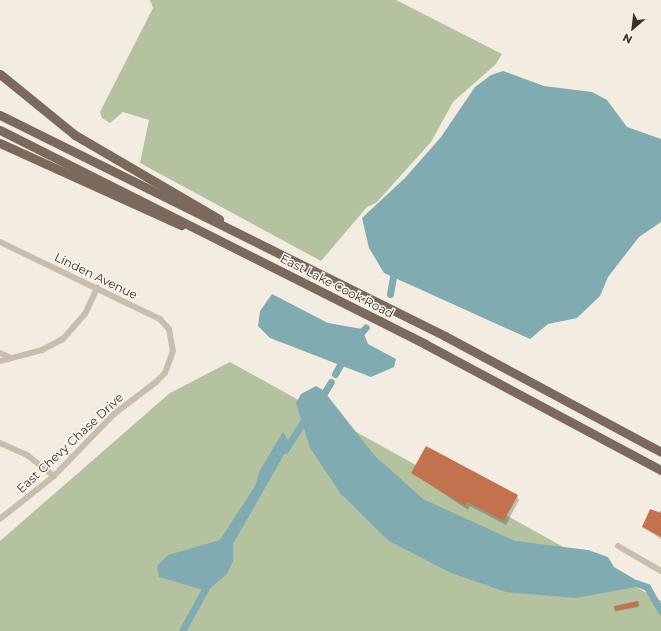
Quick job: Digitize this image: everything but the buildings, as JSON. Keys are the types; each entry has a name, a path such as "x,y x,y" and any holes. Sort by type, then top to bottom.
{"main road":[{"path":"0,74 64,128 199,205 243,236"},
{"name":"East Lake Cook Road","path":"0,115 520,376 661,452"},
{"name":"East Lake Cook Road","path":"0,130 207,233 513,390 661,470"},
{"path":"0,143 164,220 207,233"},
{"path":"513,390 520,376"}],"street":[{"name":"Linden Avenue","path":"0,242 160,319 169,329 172,341"},
{"path":"0,361 9,357 42,350 63,339 81,319 97,288"},
{"name":"East Chevy Chase Drive","path":"0,519 54,476 114,414 165,373 173,351 172,341"},
{"path":"0,353 9,357"},
{"path":"0,444 28,455 54,476"},
{"path":"618,546 661,571"}],"green space":[{"path":"150,0 396,0 502,54 496,64 453,102 431,142 376,203 367,207 321,261 140,163 149,120 123,112 110,123 102,118 100,112 153,8"},
{"path":"230,362 661,601 661,631 0,631 0,541 170,393"}],"water":[{"path":"503,71 544,86 592,92 607,100 627,127 661,139 661,222 639,237 608,277 600,296 577,318 548,324 530,339 384,273 369,248 362,218 405,178 441,137 475,87 491,75"},
{"path":"272,294 328,323 362,329 368,344 396,359 394,367 371,377 270,338 258,326 260,311"},
{"path":"316,386 323,390 374,455 423,499 515,541 588,550 608,557 614,567 636,580 636,587 576,598 506,592 451,573 389,541 341,494 310,448 296,403 301,394"},
{"path":"283,432 290,444 233,544 233,561 227,574 207,591 159,577 157,566 168,555 220,540 255,486 260,470"}],"waterway":[{"path":"390,294 393,277"},
{"path":"357,337 366,327"},
{"path":"335,374 345,356"},
{"path":"320,400 331,382"},
{"path":"285,450 308,414"},
{"path":"182,631 209,582"},
{"path":"636,583 647,587 661,611"}]}
